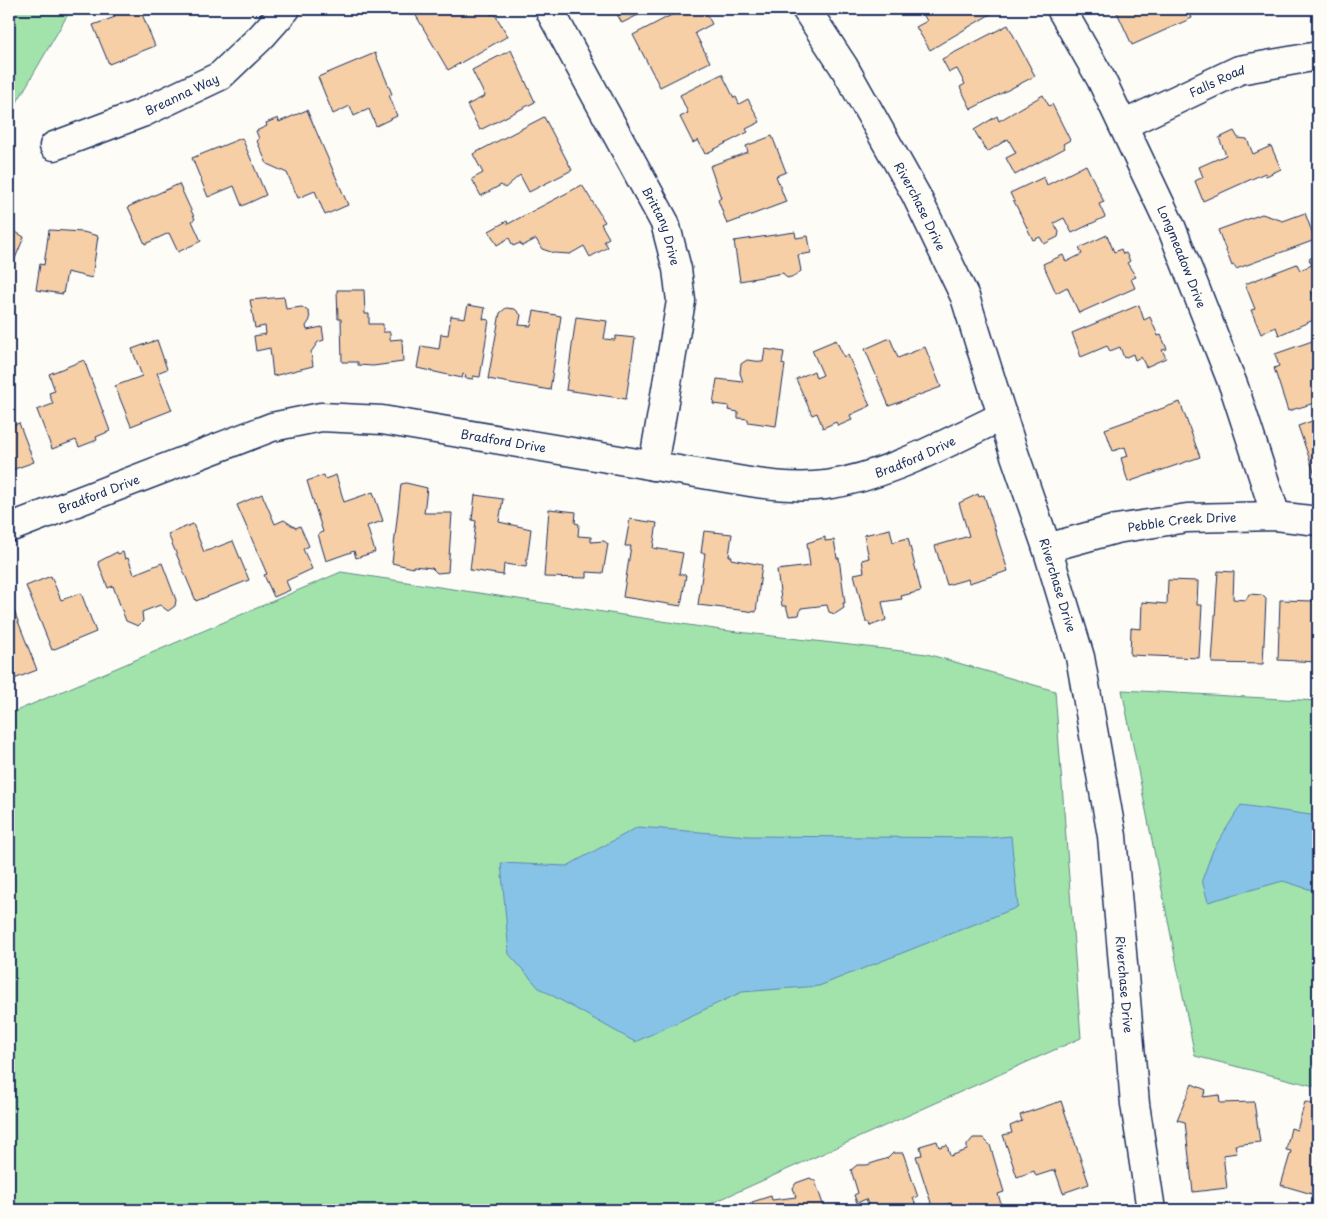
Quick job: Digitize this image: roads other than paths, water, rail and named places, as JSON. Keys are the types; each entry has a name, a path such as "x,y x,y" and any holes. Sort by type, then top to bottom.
{"street":[{"name":"Breanna Way","path":"54,146 142,113 220,76 261,37 286,9"},
{"name":"Brittany Drive","path":"549,9 665,223 677,269 682,301 653,466"},
{"name":"Riverchase Drive","path":"806,9 844,67 916,194 965,297 1012,447 1048,548 1080,657 1112,836 1135,1104 1151,1210"},
{"name":"Longmeadow Drive","path":"1061,9 1101,79 1176,238 1234,387 1276,516"},
{"name":"Falls Road","path":"1123,125 1239,70 1318,56"},
{"name":"Bradford Drive","path":"9,528 272,427 321,417 382,420 785,487 826,484 864,476 912,459 1003,416"},
{"name":"Pebble Creek Drive","path":"1048,548 1116,529 1187,518 1276,516 1318,522"}],"water":[{"path":"1241,805 1318,816 1318,892 1283,881 1208,902 1202,880 1213,850"},
{"path":"638,827 749,836 988,838 1011,836 1018,907 819,986 742,992 635,1042 539,988 509,954 501,863 567,866"}]}
